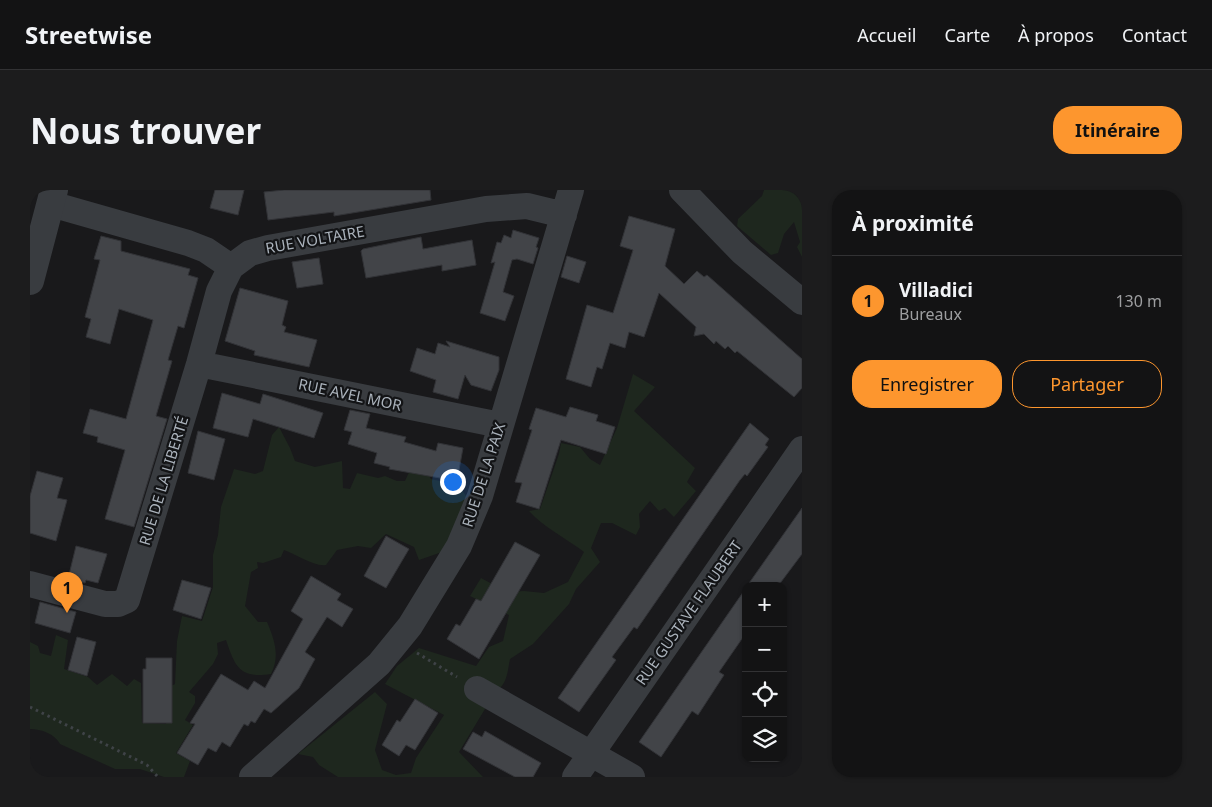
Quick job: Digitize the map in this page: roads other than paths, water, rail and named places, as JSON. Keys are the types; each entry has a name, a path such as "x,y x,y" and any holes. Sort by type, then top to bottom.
{"street":[{"name":"RUE DE LA PAIX","path":"252,777 364,679 399,642 442,578 466,531 480,496 571,190"},
{"path":"682,190 742,252 802,302"},
{"path":"30,281 53,197 194,245 206,250 231,267"},
{"name":"RUE VOLTAIRE","path":"231,267 250,253 268,248 486,209 527,206 564,215"},
{"name":"RUE DE LA LIBERTÉ","path":"30,584 105,604 118,604 127,600 200,364 220,291 231,267"},
{"name":"RUE AVEL MOR","path":"200,364 500,425"},
{"name":"RUE GUSTAVE FLAUBERT","path":"575,777 802,450"},
{"path":"477,689 632,777"}],"place":[{"name":"Villadici","path":"67,613"}]}
